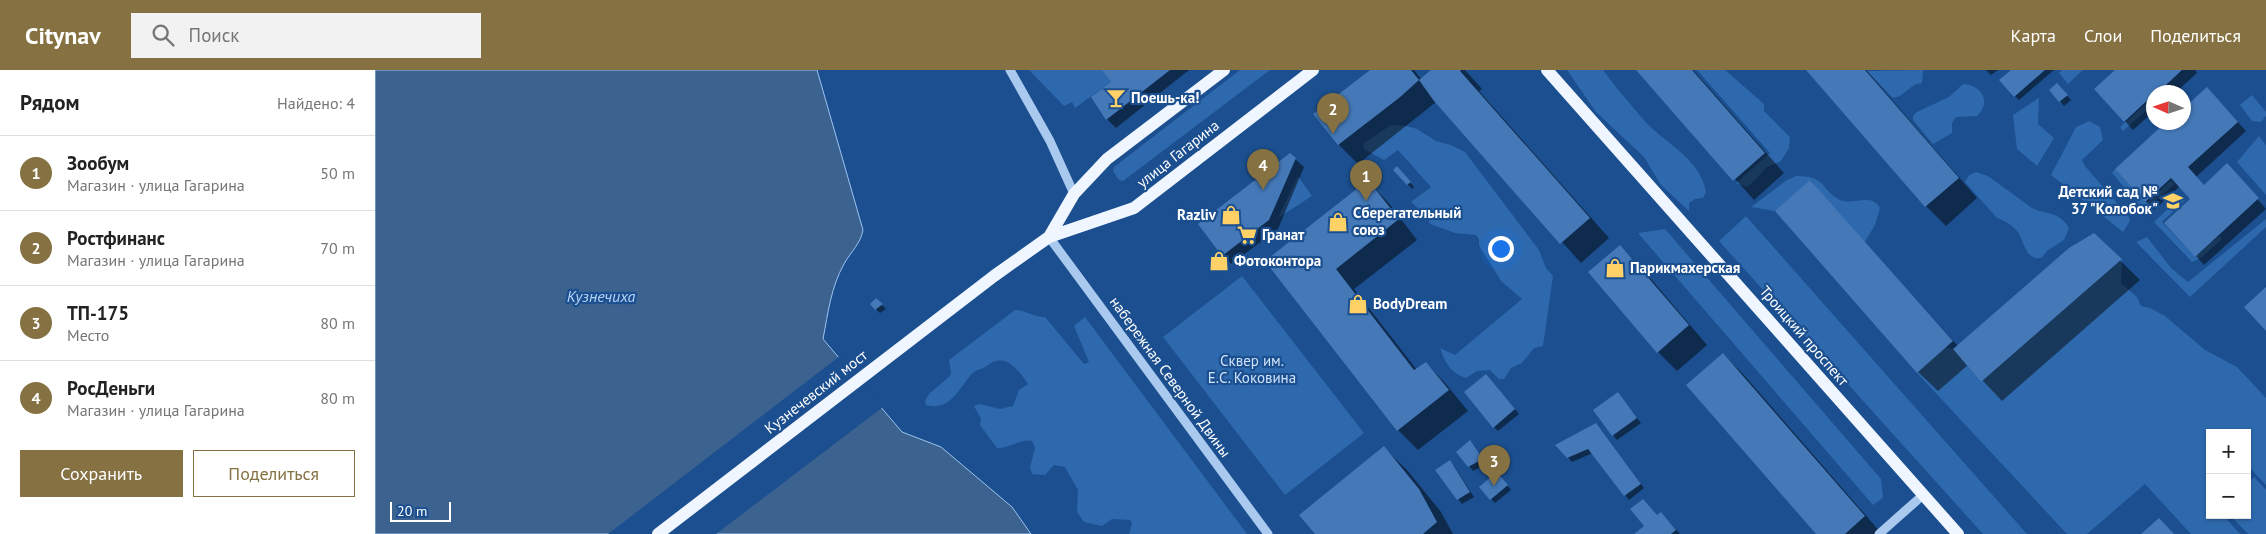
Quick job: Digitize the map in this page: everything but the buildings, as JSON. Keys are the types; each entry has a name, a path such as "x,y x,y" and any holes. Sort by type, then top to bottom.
{"main road":[{"name":"улица Гагарина","path":"1049,237 1075,194 1107,159 1224,70"},
{"name":"улица Гагарина","path":"994,276 1049,237 1134,208 1313,70"},
{"name":"Троицкий проспект","path":"1547,70 1958,534"},
{"name":"Кузнечевский мост","path":"658,534 994,276"}],"street":[{"path":"1010,70 1049,141 1075,194"},
{"name":"набережная Северной Двины","path":"1049,237 1268,534"},
{"path":"1879,534 1923,495"}],"green space":[{"path":"1029,70 1102,70 1111,82 1075,108 1072,102 1064,106"},
{"path":"1240,70 1270,70 1123,181 1119,180 1113,171 1114,167"},
{"path":"1567,70 1603,70 1642,118 1689,160 1702,180 1706,192 1703,198 1695,199 1689,203 1689,211 1661,185 1644,157 1596,112"},
{"path":"1697,70 1725,70 1764,104 1764,111 1790,137 1789,148 1781,161 1767,167 1747,187 1736,183 1770,153"},
{"path":"1923,70 1922,83 1914,85 1900,96 1893,98 1867,71"},
{"path":"2062,70 2083,70 2068,84 2059,73"},
{"path":"1963,84 1975,87 1983,95 1984,105 1981,111 1977,116 1956,117 1952,123 1952,133 1933,144 1913,120 1913,116 1917,112 1949,97"},
{"path":"2252,95 2266,112 2266,116 2261,122 2252,121 2240,105"},
{"path":"2039,98 2038,124 2054,138 2037,166 2017,149 2013,115"},
{"path":"2146,104 2146,111 2123,131 2120,127"},
{"path":"2089,121 2100,127 2103,140 2082,160 2085,166 2129,217 2130,221 2123,232 2051,175 2076,127"},
{"path":"1391,125 1417,129 1436,141 1451,145 1465,152 1539,250 1546,268 1553,276 1543,346 1534,348 1522,363 1511,368 1504,379 1499,379 1490,370 1477,371 1466,378 1461,376 1449,366 1440,348 1455,355 1522,299 1501,281 1479,245 1479,239 1476,235 1455,233 1430,224 1426,215 1411,202 1431,187 1398,150 1384,160 1364,149 1363,144"},
{"path":"2259,136 2266,145 2266,195 2237,162"},
{"path":"2115,169 2146,203 2171,180 2175,184 2144,210 2112,173"},
{"path":"1976,172 1988,176 2032,208 2061,219 2069,228 2064,240 2048,250 2041,258 2031,256 2017,231 2008,223 1997,218 1965,182 1969,175"},
{"path":"1298,176 1312,196 1278,218"},
{"path":"1796,176 1813,178 1840,200 1850,202 1867,200 1876,203 1880,208 1875,225 1861,248 1854,245 1811,180 1775,211 1751,207 1787,180"},
{"path":"2183,195 2187,198 2162,222 2195,257 2219,236 2222,239 2201,258 2192,262 2154,222"},
{"path":"1746,216 2027,534 1983,534 1719,241"},
{"path":"2266,219 2266,227 2190,297 2136,242 2147,237 2171,268 2188,282"},
{"path":"1665,229 1881,479 1883,498 1873,505 1638,233"},
{"path":"2122,259 2121,283 2137,297 2141,306 2150,308 2165,316 2205,350 2237,367 2266,398 2266,485 2251,469 2251,429 2206,429 2206,519 2227,519 2240,534 2191,534 2145,484 2087,534 2067,534 1917,373 1946,347 1953,349 1981,382"},
{"name":"Сквер им. Е.С. Коковина","path":"1242,276 1364,433 1285,495 1163,337"},
{"path":"1015,310 1045,317 1084,364 1089,362 1074,326 1085,317 1247,534 1129,534 1132,523 1130,520 1112,519 1102,526 1084,522 1077,512 1078,490 1065,467 1054,465 1045,475 1032,474 1030,467 1035,448 1032,441 1023,441 997,448 980,425 981,419 974,406 980,404 1000,409 1013,406 1019,390 1028,384 1017,370 1008,363 997,361 975,371 949,401 943,405 926,405 925,401 929,394 950,376 949,360"},
{"path":"2254,477 2266,490 2266,534 2248,534 2234,519 2251,519 2251,480"}],"water":[{"name":"Кузнечиха","path":"375,70 817,70 863,230 836,282 823,339 902,432 941,447 1012,507 1031,534 375,534"}],"pier":[{"path":"840,356 883,407 716,534 608,534"}],"place":[{"name":"Поешь-ка!","path":"1116,98"},
{"name":"Ростфинанс","path":"1333,134"},
{"name":"РосДеньги","path":"1263,190"},
{"name":"Зообум","path":"1366,201"},
{"name":"Детский сад № 37 \"Колобок\"","path":"2173,201"},
{"name":"Razliv","path":"1231,215"},
{"name":"Сберегательный союз","path":"1338,222"},
{"name":"Гранат","path":"1247,235"},
{"name":"Фотоконтора","path":"1219,261"},
{"name":"Парикмахерская","path":"1615,268"},
{"name":"BodyDream","path":"1358,304"},
{"name":"ТП-175","path":"1494,486"}]}
